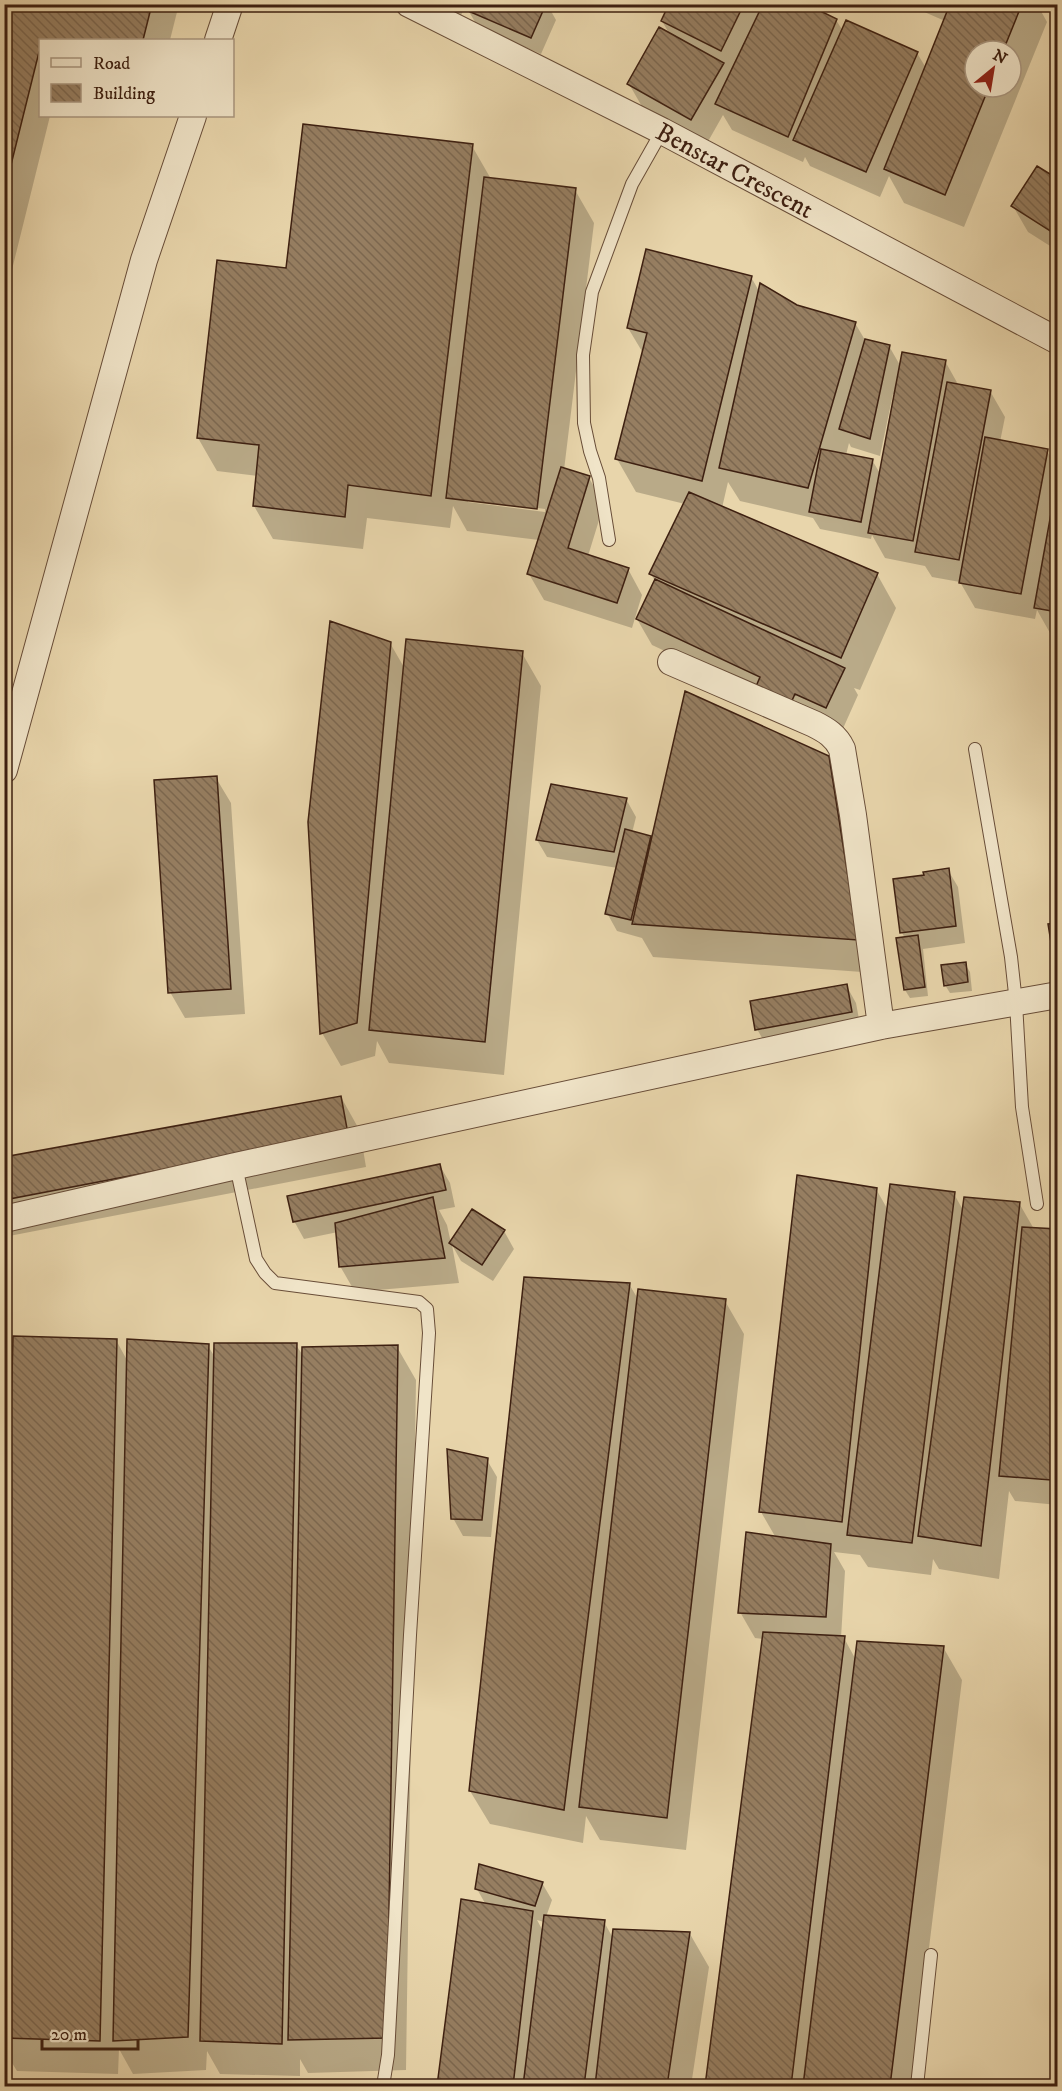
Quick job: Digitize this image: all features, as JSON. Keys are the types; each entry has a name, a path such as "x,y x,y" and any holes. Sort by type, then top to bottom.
{"street":[{"path":"218,39 230,4"},
{"name":"Benstar Crescent","path":"409,4 662,131 1058,341"},
{"path":"4,770 144,260 193,117"},
{"path":"671,662 814,724 838,741 842,749 854,815 881,1026"},
{"path":"4,1219 236,1166 881,1026 1058,995"}],"lane":[{"path":"609,540 599,478 584,423 585,345 592,292 615,226 632,184 662,131"},
{"path":"975,749 1011,957 1022,1107 1037,1204"},
{"path":"236,1166 256,1259 275,1283 419,1302 427,1309 428,1344 388,2055 383,2086"},
{"path":"917,2086 931,1955"}],"building":[{"path":"4,4 152,4 143,39 39,39 39,52 4,193"},
{"path":"468,4 546,4 531,38 466,10"},
{"path":"669,4 744,4 721,51 661,21"},
{"path":"763,4 806,4 837,19 788,137 715,104"},
{"path":"950,4 1022,4 1008,39 963,39 963,99 984,99 945,195 884,169"},
{"path":"846,20 918,52 866,172 793,140"},
{"path":"659,27 724,63 691,120 627,84"},
{"path":"303,124 473,144 431,496 348,485 345,517 253,506 259,445 197,438 217,260 286,268"},
{"path":"1037,166 1058,179 1058,236 1011,206"},
{"path":"484,177 576,188 537,509 446,498"},
{"path":"646,249 752,276 702,481 615,459 647,333 627,328"},
{"path":"760,283 797,305 856,322 808,488 719,468"},
{"path":"865,339 890,345 870,439 839,429"},
{"path":"902,352 946,360 913,541 868,533"},
{"path":"947,382 991,390 959,560 915,552"},
{"path":"985,437 1048,449 1021,594 959,583"},
{"path":"821,449 873,459 861,522 809,512"},
{"path":"561,467 590,476 568,548 629,568 617,603 527,574"},
{"path":"1058,480 1058,612 1034,608"},
{"path":"689,492 878,573 841,658 649,574"},
{"path":"655,579 845,668 826,708 795,694 789,707 754,691 760,677 636,619"},
{"path":"330,621 391,642 357,1023 320,1034 308,822"},
{"path":"406,639 523,651 485,1042 369,1030"},
{"path":"685,691 829,756 858,940 632,924"},
{"path":"217,776 231,989 168,993 154,780"},
{"path":"551,784 627,798 614,852 536,840"},
{"path":"625,829 651,836 631,920 605,914"},
{"path":"949,868 956,926 900,933 893,879 924,875 923,872"},
{"path":"1058,923 1058,960 1054,961 1048,924"},
{"path":"918,935 925,987 904,990 896,938"},
{"path":"966,962 968,982 944,986 941,965"},
{"path":"847,984 852,1012 755,1030 750,1001"},
{"path":"341,1096 348,1134 4,1200 4,1157"},
{"path":"440,1164 446,1190 293,1222 287,1196"},
{"path":"797,1175 877,1188 842,1522 759,1512"},
{"path":"890,1184 955,1192 912,1543 847,1535"},
{"path":"433,1197 445,1258 339,1267 335,1223"},
{"path":"964,1197 1020,1202 981,1546 918,1536"},
{"path":"472,1209 505,1230 482,1265 449,1243"},
{"path":"1022,1227 1058,1229 1058,1382 1051,1480 999,1476"},
{"path":"524,1277 630,1283 564,1810 469,1791"},
{"path":"638,1289 726,1299 667,1818 579,1807"},
{"path":"13,1336 117,1339 100,2041 4,2038 4,1684"},
{"path":"127,1339 209,1344 188,2037 113,2041"},
{"path":"214,1343 297,1343 282,2044 200,2041"},
{"path":"398,1345 387,2038 288,2040 302,1347"},
{"path":"447,1449 488,1458 482,1520 451,1519"},
{"path":"746,1532 831,1544 826,1617 738,1613"},
{"path":"763,1632 845,1636 791,2086 705,2086"},
{"path":"857,1641 944,1646 890,2086 803,2086"},
{"path":"479,1864 543,1882 535,1906 475,1889"},
{"path":"461,1899 533,1911 513,2086 437,2086"},
{"path":"544,1915 605,1920 584,2086 523,2086"},
{"path":"613,1929 690,1932 667,2086 595,2086"}]}
